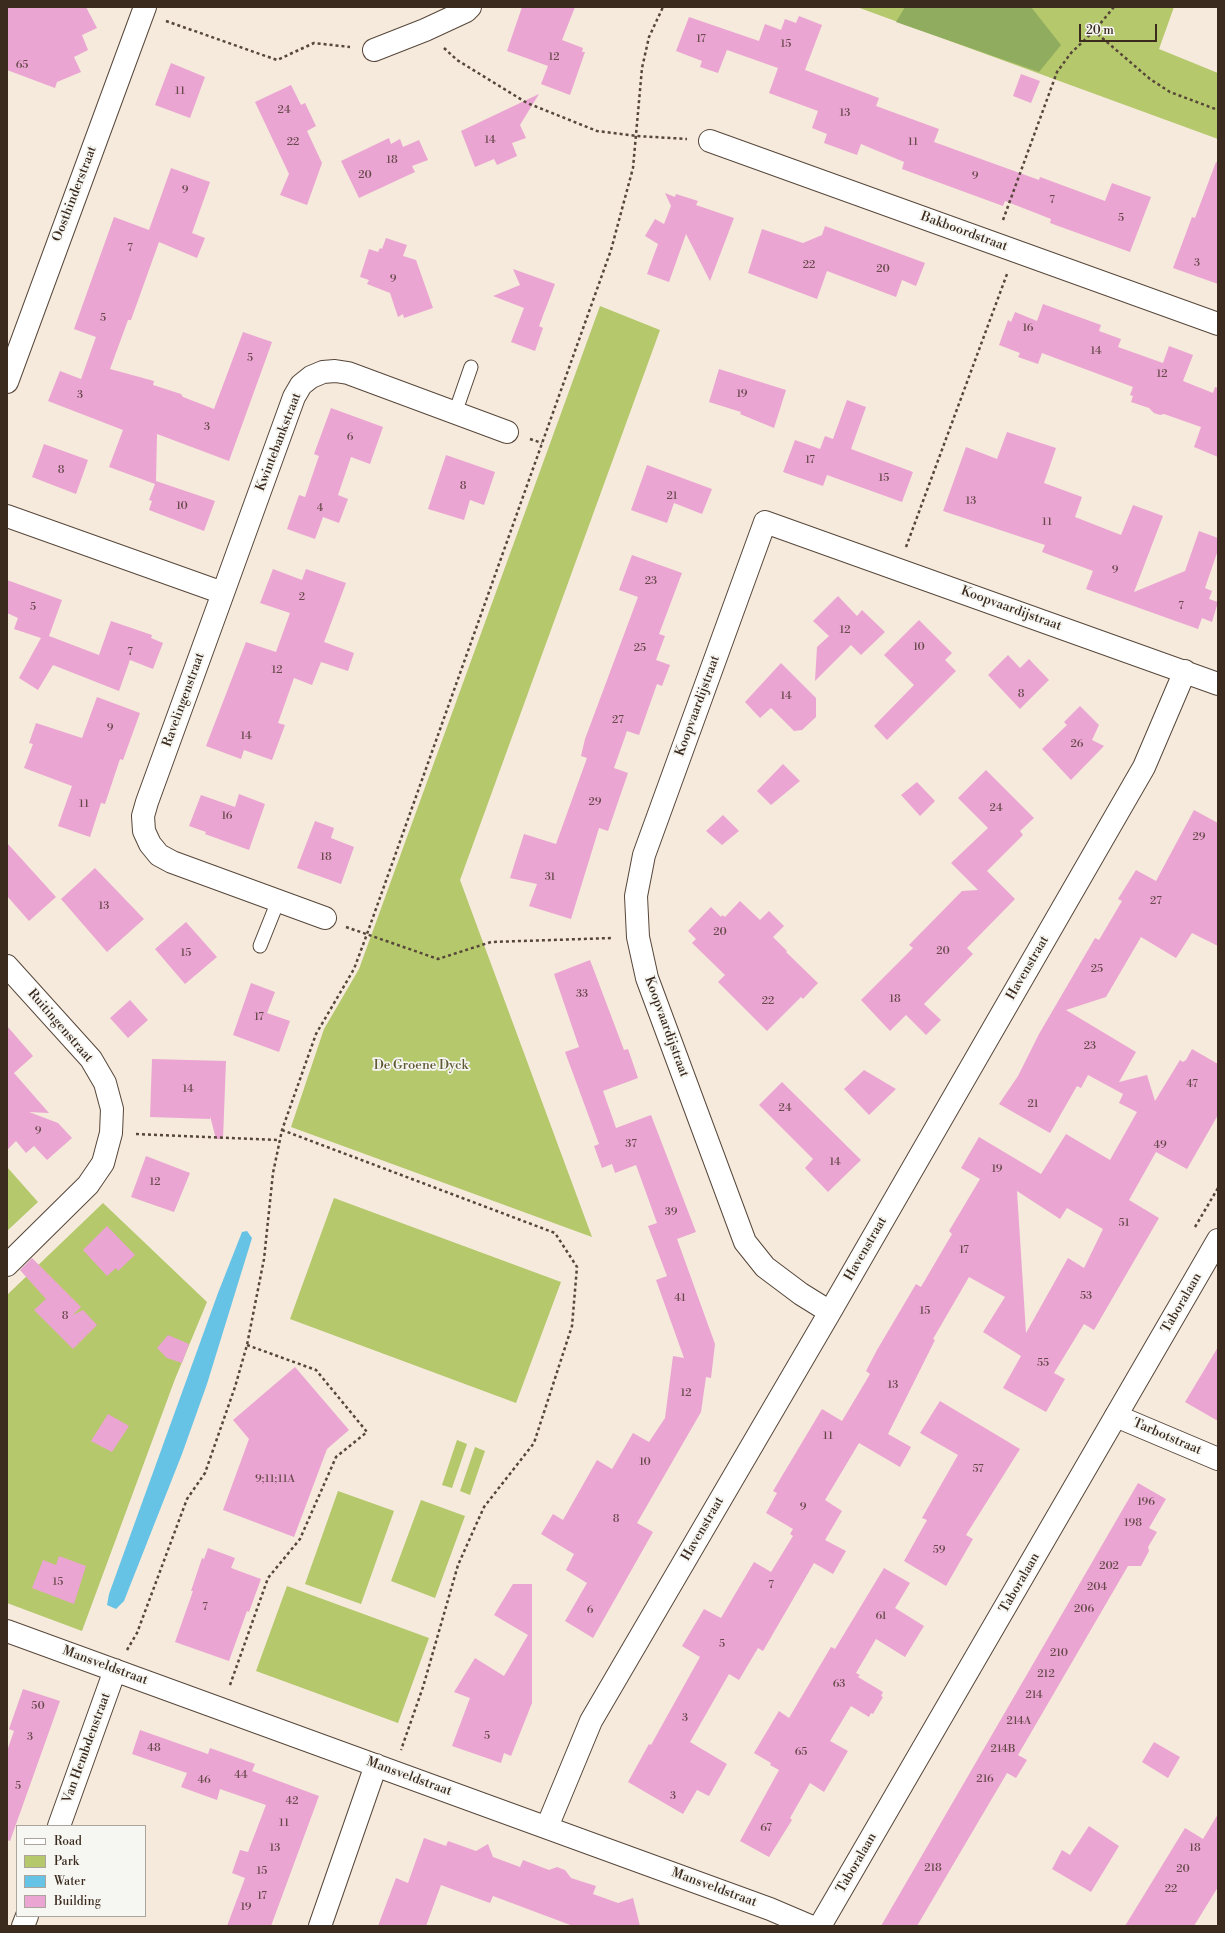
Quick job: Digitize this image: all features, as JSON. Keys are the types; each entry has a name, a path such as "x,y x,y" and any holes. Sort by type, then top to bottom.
{"street":[{"path":"374,50 425,30 466,11 470,7"},
{"name":"Oosthinderstraat","path":"7,382 144,10"},
{"name":"Bakboordstraat","path":"710,140 1218,324"},
{"name":"Kwintebankstraat","path":"223,593 294,397 301,386 311,377 329,372 348,373 507,432"},
{"path":"7,516 223,593"},
{"name":"Koopvaardijstraat","path":"830,1312 801,1294 765,1267 745,1242 647,978 638,937 636,896 644,855 765,522 1218,684"},
{"name":"Ravelingenstraat","path":"223,593 147,802 143,816 144,831 150,844 160,855 172,862 325,918"},
{"name":"Havenstraat","path":"547,1827 591,1721 830,1312 1144,767 1185,671"},
{"name":"Ruitingenstraat","path":"7,966 91,1059 105,1083 112,1109 111,1133 103,1162 88,1185 7,1265"},
{"name":"Taboralaan","path":"820,1926 1218,1240"},
{"name":"Tarbotstraat","path":"1116,1416 1218,1459"},
{"name":"Mansveldstraat","path":"7,1631 120,1661 221,1708 770,1909 810,1926"},
{"name":"Van Hembdenstraat","path":"59,1825 120,1661"},
{"path":"320,1926 384,1768"}],"lane":[{"path":"455,413 471,367"},
{"path":"260,946 278,901"}],"path":[{"path":"120,1661 137,1633 187,1499 205,1473 235,1387 247,1345 264,1258 273,1173 282,1130 316,1034 354,969 611,250 633,168 642,68 650,37 662,7"},
{"path":"994,244 1057,72 1071,53 1094,31 1114,7"},
{"path":"144,10 277,60 314,43 374,50"},
{"path":"425,30 457,60 527,103 596,131 637,136 710,140"},
{"path":"1094,31 1150,79 1170,92 1218,110"},
{"path":"898,569 1016,251"},
{"path":"325,918 438,959 491,942 638,937"},
{"path":"282,1130 556,1233 577,1267 572,1326 534,1443 484,1507 458,1565 423,1688 384,1768"},
{"path":"111,1133 279,1140"},
{"path":"221,1708 268,1578 300,1539 336,1457 367,1432 316,1370 247,1345"}],"green space":[{"path":"857,7 1174,7 1159,49 1218,73 1218,139"},
{"path":"905,7 1031,7 1061,45 1039,72 896,22"},
{"name":"De Groene Dyck","path":"600,306 660,330 460,880 592,1237 291,1127 324,1029 359,969"},
{"path":"7,1167 38,1202 7,1231"},
{"path":"334,1198 561,1282 516,1403 290,1319"},
{"path":"103,1203 207,1302 175,1379 82,1631 7,1603 7,1295"},
{"path":"457,1440 467,1444 452,1488 442,1485"},
{"path":"475,1447 485,1451 470,1495 460,1491"},
{"path":"338,1491 394,1511 361,1604 305,1584"},
{"path":"421,1500 465,1516 435,1598 391,1581"},
{"path":"287,1586 429,1638 398,1723 256,1671"}],"water":[{"path":"247,1231 252,1238 207,1384 182,1454 124,1601 116,1609 107,1605 109,1594 218,1293 242,1232"}],"building":[{"path":"7,7 86,7 97,28 82,35 88,50 74,57 81,72 57,82 55,88 7,70"},
{"path":"522,7 575,7 562,40 583,48 582,52 585,52 570,95 541,84 548,66 507,51"},
{"path":"799,16 822,25 805,70 879,98 876,106 939,129 934,142 1039,180 1040,177 1105,201 1112,183 1151,197 1130,252 1050,223 1051,219 1005,201 1003,206 902,169 904,162 861,144 857,155 824,143 827,134 812,128 818,111 769,93 778,68 727,50 718,73 700,67 702,61 676,51 689,17 759,41 765,24 781,30 785,19 796,23"},
{"path":"171,63 205,77 190,118 155,105"},
{"path":"1021,74 1040,81 1031,103 1013,96"},
{"path":"291,85 301,105 305,103 316,126 307,131 322,163 307,205 280,195 289,174 255,102"},
{"path":"539,94 520,125 526,138 512,143 517,156 497,165 494,159 475,167 461,131"},
{"path":"389,138 391,144 400,139 403,147 419,140 428,160 412,166 415,172 359,198 341,161"},
{"path":"1216,162 1218,163 1218,284 1173,268 1192,217 1195,218"},
{"path":"171,168 210,182 192,233 205,238 197,258 159,242 131,320 128,320 110,369 154,381 153,385 181,394 183,397 214,409 243,332 272,342 229,461 157,434 156,481 215,501 204,531 149,510 152,501 149,500 155,484 109,467 123,430 48,401 60,371 81,379 96,337 74,329 114,217 149,230"},
{"path":"665,193 675,197 676,194 698,201 696,205 734,218 710,281 686,234 669,282 647,274 658,244 645,236 655,219 664,224 671,206"},
{"path":"825,226 925,263 916,286 902,280 896,297 827,271 817,299 748,273 762,229 803,243 822,235"},
{"path":"386,238 407,245 403,256 416,260 433,308 404,318 403,314 398,317 390,293 367,284 369,280 360,277 369,249 378,252 380,248 382,249"},
{"path":"513,269 555,284 539,326 543,328 535,351 511,342 524,308 493,296 520,285"},
{"path":"1043,304 1101,325 1099,331 1121,339 1118,347 1163,363 1169,346 1193,355 1183,381 1213,393 1215,387 1218,388 1218,457 1194,447 1201,427 1164,414 1160,415 1154,413 1149,408 1131,402 1133,396 1130,395 1133,387 1042,353 1038,364 1018,357 1020,353 999,345 1008,320 1011,322 1015,312 1037,321"},
{"path":"719,369 786,390 774,428 740,414 741,412 709,402"},
{"path":"847,400 866,407 851,449 913,472 902,502 827,475 823,486 783,472 795,440 820,449 825,436 833,439"},
{"path":"331,408 383,427 370,464 351,457 338,495 348,499 339,523 323,517 315,539 287,529 299,495 305,497 319,456 314,454"},
{"path":"1007,432 1056,448 1044,483 1082,497 1075,517 1121,535 1133,505 1163,516 1134,592 1185,571 1199,531 1218,538 1218,550 1205,588 1212,591 1209,599 1218,602 1212,622 1202,618 1198,629 1086,589 1093,571 1042,552 1045,545 943,511 966,447 997,459"},
{"path":"44,444 88,460 76,494 32,477"},
{"path":"446,455 495,472 484,505 470,500 464,520 428,509"},
{"path":"647,465 712,489 702,514 674,503 667,523 631,510"},
{"path":"632,555 682,573 659,634 665,636 656,660 670,665 662,686 657,684 639,735 627,731 614,768 628,773 608,831 599,828 571,919 529,906 537,884 510,878 524,834 556,844 587,758 581,756 585,739 638,597 619,590"},
{"path":"273,569 302,580 306,569 346,583 324,642 354,653 348,671 321,662 312,685 294,678 278,723 285,725 272,760 244,750 241,759 206,746 246,642 276,652 290,613 260,603"},
{"path":"7,580 62,600 49,636 99,655 111,621 152,635 151,638 163,643 153,669 130,660 119,691 53,665 38,690 19,678 41,638 14,629 18,618 7,613"},
{"path":"838,596 857,616 862,610 885,632 861,655 851,645 815,681 817,647 829,636 813,621"},
{"path":"919,620 952,653 945,660 956,671 887,740 874,726 914,685 884,655"},
{"path":"1008,655 1020,668 1029,659 1049,680 1020,709 988,675"},
{"path":"781,663 816,698 816,717 802,730 794,731 771,708 760,718 745,702"},
{"path":"97,697 140,713 123,760 120,759 105,804 101,803 90,837 58,826 72,786 24,768 33,744 29,743 36,723 82,738"},
{"path":"1080,706 1099,725 1092,740 1104,746 1071,780 1042,749 1067,725 1064,722"},
{"path":"783,764 800,781 771,805 757,791"},
{"path":"986,770 1034,818 1020,831 1023,835 987,871 1015,899 967,948 973,954 924,1004 941,1020 926,1035 906,1015 890,1031 861,1000 913,948 909,945 962,891 978,890 951,863 988,828 958,798"},
{"path":"917,782 935,801 920,816 901,795"},
{"path":"239,794 265,804 249,850 205,834 206,832 189,826 201,795 235,807"},
{"path":"1194,810 1218,823 1218,946 1192,933 1176,958 1141,937 1106,997 1066,1010 1136,1052 1119,1082 1147,1075 1155,1101 1180,1060 1183,1062 1186,1060 1192,1049 1218,1064 1218,1115 1187,1169 1156,1152 1129,1200 1159,1218 1094,1330 1084,1324 1054,1373 1065,1379 1046,1412 1003,1388 1021,1356 983,1332 1005,1297 969,1277 933,1339 935,1340 888,1434 911,1447 900,1467 859,1443 825,1500 842,1511 825,1540 846,1551 833,1574 814,1563 763,1651 758,1648 739,1680 729,1674 690,1742 727,1764 709,1796 697,1790 683,1814 628,1782 649,1744 651,1745 700,1657 682,1646 704,1609 721,1618 754,1562 771,1572 793,1536 790,1534 793,1529 766,1513 777,1493 773,1491 822,1409 842,1421 870,1374 866,1371 877,1350 916,1284 921,1287 952,1234 949,1231 980,1179 961,1168 979,1137 1041,1174 1066,1134 1110,1160 1137,1112 1119,1103 1123,1094 1088,1075 1081,1088 1077,1086 1050,1133 999,1104 1018,1076 1039,1034 1095,938 1099,940 1122,901 1118,899 1136,870 1156,881","holes":["1017,1191 1060,1219 1067,1208 1103,1229 1084,1268 1068,1258 1026,1333"]},
{"path":"723,815 739,831 722,845 706,831"},
{"path":"315,821 334,828 331,838 354,847 341,884 297,868"},
{"path":"7,843 56,897 29,921 7,896"},
{"path":"95,868 144,919 107,952 61,899"},
{"path":"740,901 760,920 769,911 784,926 773,937 818,983 803,999 801,997 767,1031 718,982 725,975 692,943 696,939 688,931 711,907 721,917 722,915 725,917"},
{"path":"186,922 217,957 185,984 155,949"},
{"path":"590,960 624,1050 628,1049 638,1078 603,1091 616,1128 651,1115 696,1232 677,1239 715,1344 711,1378 706,1377 701,1412 637,1523 653,1532 593,1638 565,1621 587,1583 566,1570 574,1554 541,1534 553,1514 563,1520 597,1460 612,1469 633,1433 649,1442 665,1418 673,1356 684,1358 656,1280 667,1276 648,1226 657,1223 636,1165 615,1173 612,1164 602,1168 594,1146 599,1144 565,1052 579,1047 554,974"},
{"path":"251,983 275,992 267,1013 290,1021 279,1052 233,1035"},
{"path":"130,1000 148,1020 128,1038 110,1018"},
{"path":"7,1026 33,1056 14,1073 49,1113 29,1112 58,1123 72,1138 47,1160 34,1146 26,1153 16,1141 7,1150"},
{"path":"152,1059 226,1061 223,1139 216,1139 210,1116 210,1119 150,1117"},
{"path":"864,1070 896,1089 869,1115 844,1089"},
{"path":"782,1082 861,1160 828,1192 805,1168 813,1159 759,1105"},
{"path":"146,1156 190,1173 174,1212 131,1197"},
{"path":"107,1226 135,1255 118,1271 116,1268 107,1276 83,1250"},
{"path":"32,1258 81,1307 73,1315 83,1310 97,1325 73,1349 34,1310 46,1299 20,1270"},
{"path":"168,1335 189,1344 182,1363 167,1358 157,1348"},
{"path":"1218,1347 1218,1421 1185,1402"},
{"path":"295,1367 349,1430 327,1449 294,1537 223,1510 249,1439 233,1420"},
{"path":"940,1401 1020,1449 966,1535 973,1539 946,1586 904,1561 927,1520 922,1518 958,1455 920,1433"},
{"path":"108,1414 129,1426 112,1452 91,1441"},
{"path":"1138,1483 1166,1499 1149,1528 1157,1532 1148,1547 1149,1551 1141,1566 1128,1566 1018,1755 1027,1760 1016,1778 1007,1773 917,1926 881,1926"},
{"path":"208,1548 235,1558 231,1568 261,1579 249,1612 247,1611 229,1661 175,1642 193,1591 191,1591 202,1558 204,1559"},
{"path":"59,1556 86,1566 74,1604 32,1588 43,1560 56,1565"},
{"path":"884,1568 910,1583 895,1608 924,1626 905,1657 876,1639 856,1673 860,1675 858,1677 883,1692 881,1696 883,1697 873,1714 871,1713 869,1717 851,1706 830,1741 848,1751 824,1792 810,1783 790,1818 792,1820 769,1857 740,1841 779,1770 770,1765 771,1763 754,1753 779,1711 789,1718 831,1647 835,1649"},
{"path":"513,1584 532,1584 532,1703 511,1756 504,1753 501,1763 452,1746 470,1698 454,1692 475,1658 504,1676 528,1635 494,1615"},
{"path":"23,1689 60,1701 10,1841 7,1840 7,1751 14,1731 9,1729"},
{"path":"140,1730 208,1754 210,1748 255,1764 252,1771 319,1796 271,1926 227,1926 245,1878 232,1873 240,1850 248,1852 266,1805 220,1789 217,1800 181,1787 187,1773 132,1754"},
{"path":"1154,1742 1180,1757 1168,1778 1142,1762"},
{"path":"1218,1814 1218,1887 1194,1926 1125,1926 1185,1828 1203,1839"},
{"path":"1089,1826 1119,1846 1091,1892 1052,1869 1062,1850 1070,1855"},
{"path":"424,1838 446,1846 448,1841 476,1851 488,1844 493,1857 520,1867 523,1860 549,1870 557,1867 565,1870 571,1878 596,1886 593,1894 618,1903 633,1898 640,1926 573,1926 493,1896 490,1903 441,1885 426,1926 378,1926 396,1878 408,1883"}]}
